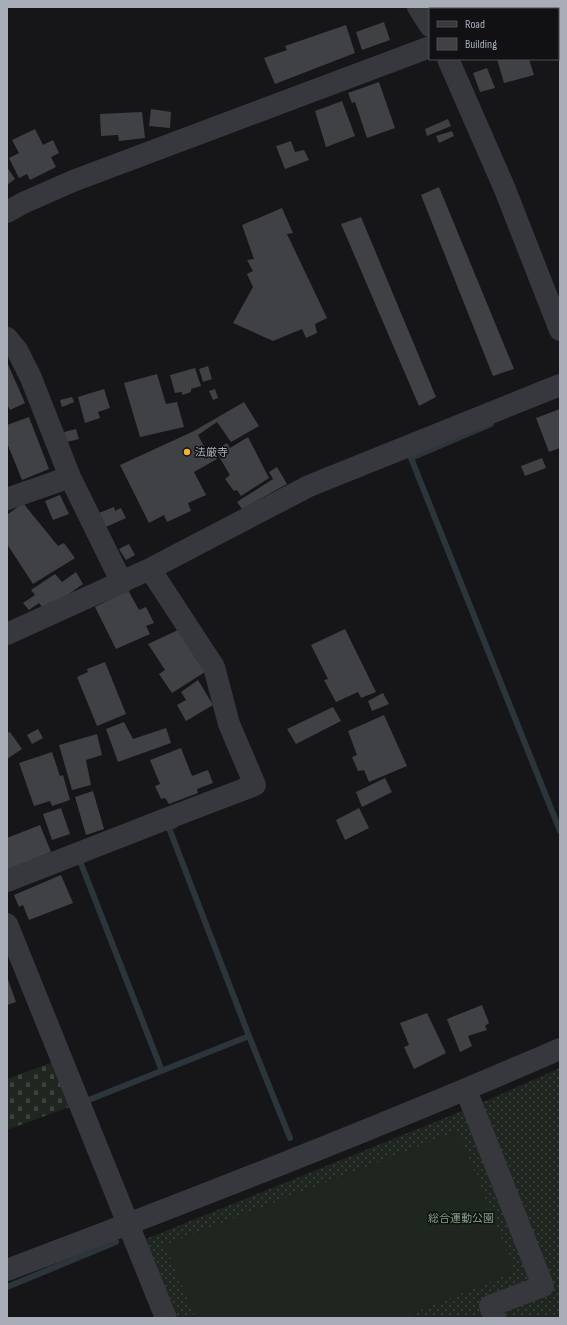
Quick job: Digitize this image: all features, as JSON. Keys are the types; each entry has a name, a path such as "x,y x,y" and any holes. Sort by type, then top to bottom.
{"street":[{"path":"418,7 429,24"},
{"path":"7,212 23,203 73,181 429,47"},
{"path":"448,60 504,187 560,330"},
{"path":"7,338 17,350 31,378 70,477 122,582"},
{"path":"7,634 150,570 309,486 560,385"},
{"path":"7,499 70,477"},
{"path":"7,881 255,785 229,724 214,667 150,570"},
{"path":"7,924 166,1318"},
{"path":"7,1270 466,1090 560,1049"},
{"path":"466,1090 543,1286 490,1306 495,1318"}],"green space":[{"path":"53,1062 72,1106 7,1130 7,1079"},
{"name":"総合運動公園","path":"560,1068 560,1318 178,1318 146,1239 472,1107"},
{"name":"総合運動公園","path":"458,1131 515,1272 401,1318 196,1318 165,1245"}],"building":[{"path":"384,22 390,40 362,50 356,32"},
{"path":"346,25 355,53 275,84 264,58 287,50 285,46"},
{"path":"497,60 529,60 534,75 504,83"},
{"path":"487,68 495,88 480,92 473,73"},
{"path":"379,82 395,128 367,138 355,102 352,103 348,93"},
{"path":"342,101 355,136 326,147 315,111"},
{"path":"151,109 171,112 170,128 149,126"},
{"path":"142,112 145,138 119,141 118,135 101,136 100,114"},
{"path":"448,119 451,126 427,136 425,129"},
{"path":"35,129 43,145 53,140 59,153 51,157 56,167 30,180 27,174 19,178 9,158 19,153 12,140"},
{"path":"452,131 454,136 439,143 436,136"},
{"path":"291,141 295,152 304,150 309,160 285,169 276,146"},
{"path":"7,167 15,179 7,185"},
{"path":"439,187 514,369 493,376 421,195"},
{"path":"282,208 293,233 287,234 327,318 315,324 317,333 306,338 302,329 273,341 233,323 253,287 247,274 253,271 247,260 254,259 242,225"},
{"path":"361,217 436,397 419,406 341,224"},
{"path":"7,362 25,403 10,410 7,406"},
{"path":"208,366 212,379 203,382 199,369"},
{"path":"195,368 201,386 191,389 191,392 182,395 182,392 175,393 170,375"},
{"path":"157,374 166,404 177,402 184,427 140,437 124,383"},
{"path":"104,389 110,408 98,412 100,418 85,423 78,397"},
{"path":"215,389 218,398 213,400 209,391"},
{"path":"72,397 74,402 62,407 60,400"},
{"path":"244,402 259,426 231,442 217,422 198,435 208,454 213,452 217,459 194,472 206,495 188,503 191,511 167,522 164,515 149,523 120,465 194,431"},
{"path":"560,409 560,448 549,452 536,418"},
{"path":"29,417 49,469 22,480 7,443 7,425"},
{"path":"76,429 79,439 67,442 64,432"},
{"path":"248,437 269,478 241,496 237,490 234,491 225,479 230,475 215,450 227,443 230,448"},
{"path":"542,458 546,468 525,476 521,466"},
{"path":"277,467 287,484 242,509 237,502 273,479 269,472"},
{"path":"60,495 69,514 53,520 45,501"},
{"path":"23,503 58,546 64,543 75,558 33,584 7,544 7,515"},
{"path":"114,507 115,511 121,508 126,518 106,527 99,513"},
{"path":"129,544 135,555 126,560 119,549"},
{"path":"76,572 83,584 45,611 39,603 29,610 23,603 35,595 31,590 55,574 62,582"},
{"path":"128,590 139,610 146,607 154,623 146,626 150,634 116,649 95,607"},
{"path":"345,629 376,692 361,698 358,692 336,702 324,680 328,679 311,645"},
{"path":"178,630 205,672 172,693 159,674 165,670 148,644"},
{"path":"105,662 126,714 97,726 77,677 88,672 87,669"},
{"path":"198,680 213,705 186,721 177,705 186,700 181,692"},
{"path":"383,693 389,704 372,711 368,701"},
{"path":"333,707 341,721 296,744 287,729"},
{"path":"384,715 407,766 369,782 364,770 358,771 352,757 357,755 348,731"},
{"path":"124,722 133,739 166,728 171,743 118,762 106,729"},
{"path":"38,729 43,738 32,744 27,735"},
{"path":"10,732 22,749 7,759 7,733"},
{"path":"97,734 102,755 86,760 91,785 72,790 59,745"},
{"path":"181,748 192,776 208,770 213,783 197,789 198,793 169,804 165,798 161,799 155,786 160,784 150,760"},
{"path":"52,752 60,776 63,775 70,800 52,806 50,801 34,806 19,763"},
{"path":"385,778 392,792 362,807 356,792"},
{"path":"93,791 104,829 86,835 75,797"},
{"path":"61,808 70,834 52,840 43,814"},
{"path":"359,808 369,828 345,840 336,820"},
{"path":"40,825 51,852 7,870 7,838"},
{"path":"61,875 73,903 29,920 23,905 19,907 14,895"},
{"path":"7,977 16,1002 7,1005"},
{"path":"482,1005 489,1023 485,1026 487,1030 468,1036 472,1046 460,1052 447,1019"},
{"path":"427,1013 446,1053 414,1069 404,1047 409,1045 400,1023"}],"waterway":[{"path":"491,424 411,458 560,831"},
{"path":"86,1101 249,1036 169,828 175,825"},
{"path":"80,861 162,1071"},
{"path":"249,1036 290,1138"},
{"path":"7,1287 116,1242"}],"place":[{"name":"法厳寺","path":"187,452"}]}
